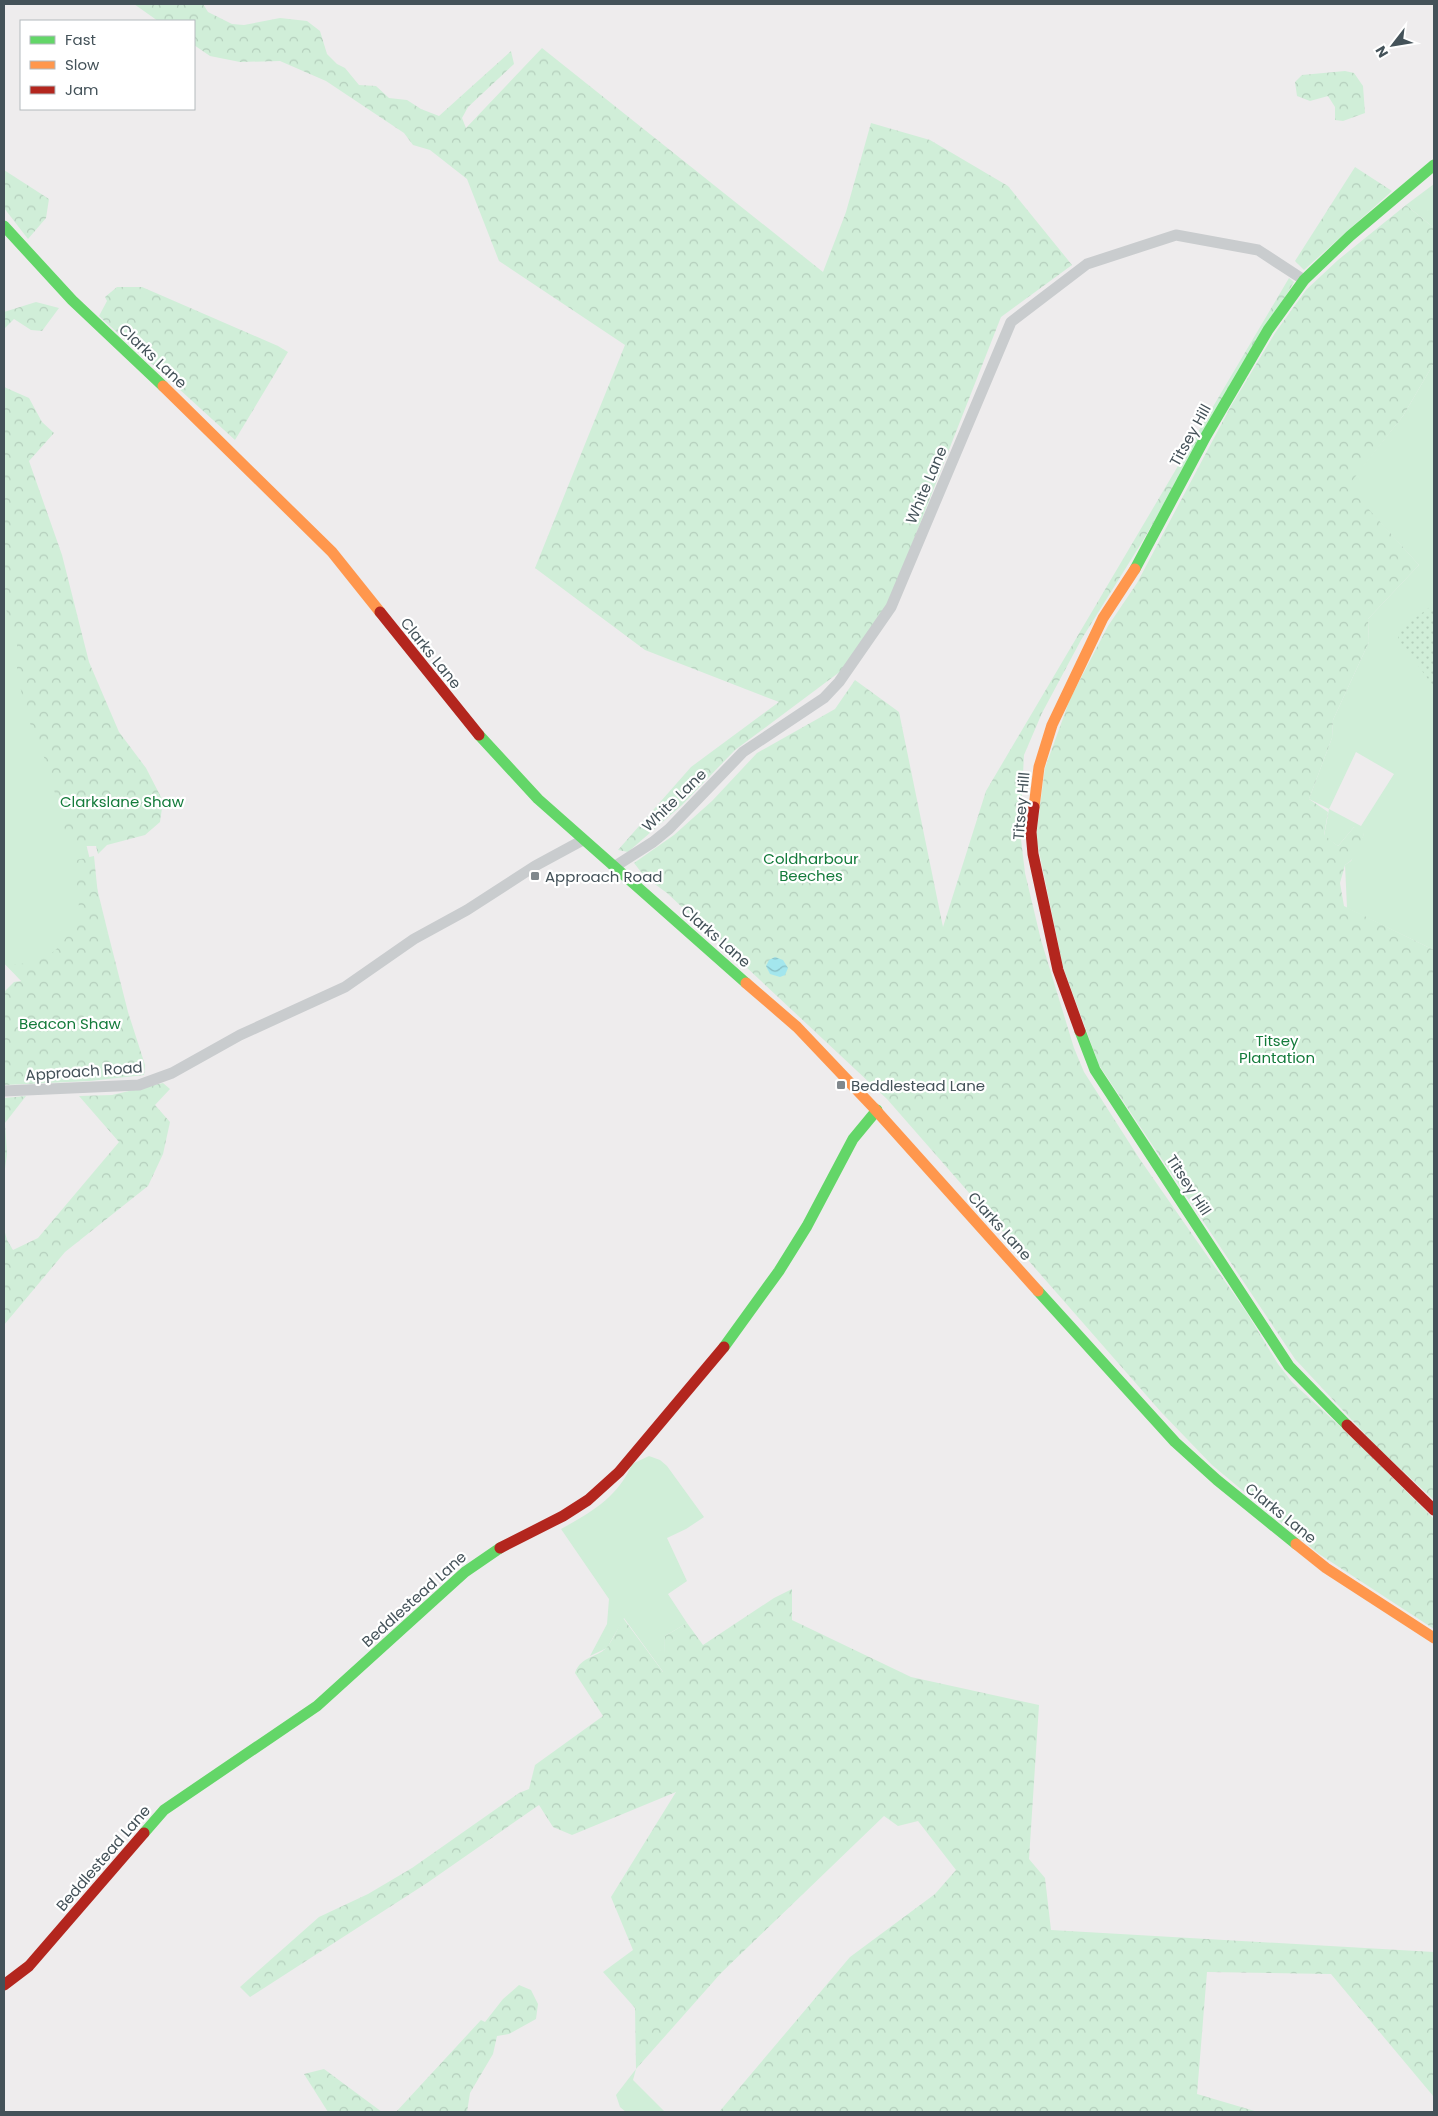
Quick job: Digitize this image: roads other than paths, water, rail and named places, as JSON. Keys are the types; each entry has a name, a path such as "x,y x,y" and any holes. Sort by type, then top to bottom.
{"main road":[{"name":"Titsey Hill","path":"1434,165 1350,236 1304,280 1268,330 1206,436 1126,585 1103,618 1087,649 1052,725 1039,767 1031,832 1033,854 1058,970 1095,1070 1289,1366 1310,1390 1434,1510"},
{"name":"Clarks Lane","path":"4,226 78,306 203,424 332,552 493,752 538,799 797,1027 876,1110 1176,1442 1217,1480 1326,1568 1434,1638"},
{"name":"Beddlestead Lane","path":"4,1985 29,1966 164,1810 317,1706 464,1572 497,1550 563,1516 588,1500 619,1472 722,1349 779,1271 807,1226 853,1139 876,1110"}],"street":[{"name":"White Lane","path":"614,867 653,842 669,829 743,752 824,698 839,682 891,607 1011,322 1087,264 1176,235 1258,250 1304,280"},
{"name":"Approach Road","path":"4,1091 139,1085 172,1073 240,1035 345,987 414,939 467,910 535,866 583,840"}],"water":[{"path":"775,957 783,960 788,968 785,975 780,977 770,974 766,966 769,960"}],"place":[{"name":"Approach Road","path":"535,876"},
{"name":"Beddlestead Lane","path":"841,1085"}],"park label":[{"name":"Clarkslane Shaw","path":"122,801"},
{"name":"Coldharbour Beeches","path":"811,866"},
{"name":"Beacon Shaw","path":"70,1023"},
{"name":"Titsey Plantation","path":"1277,1048"}]}
